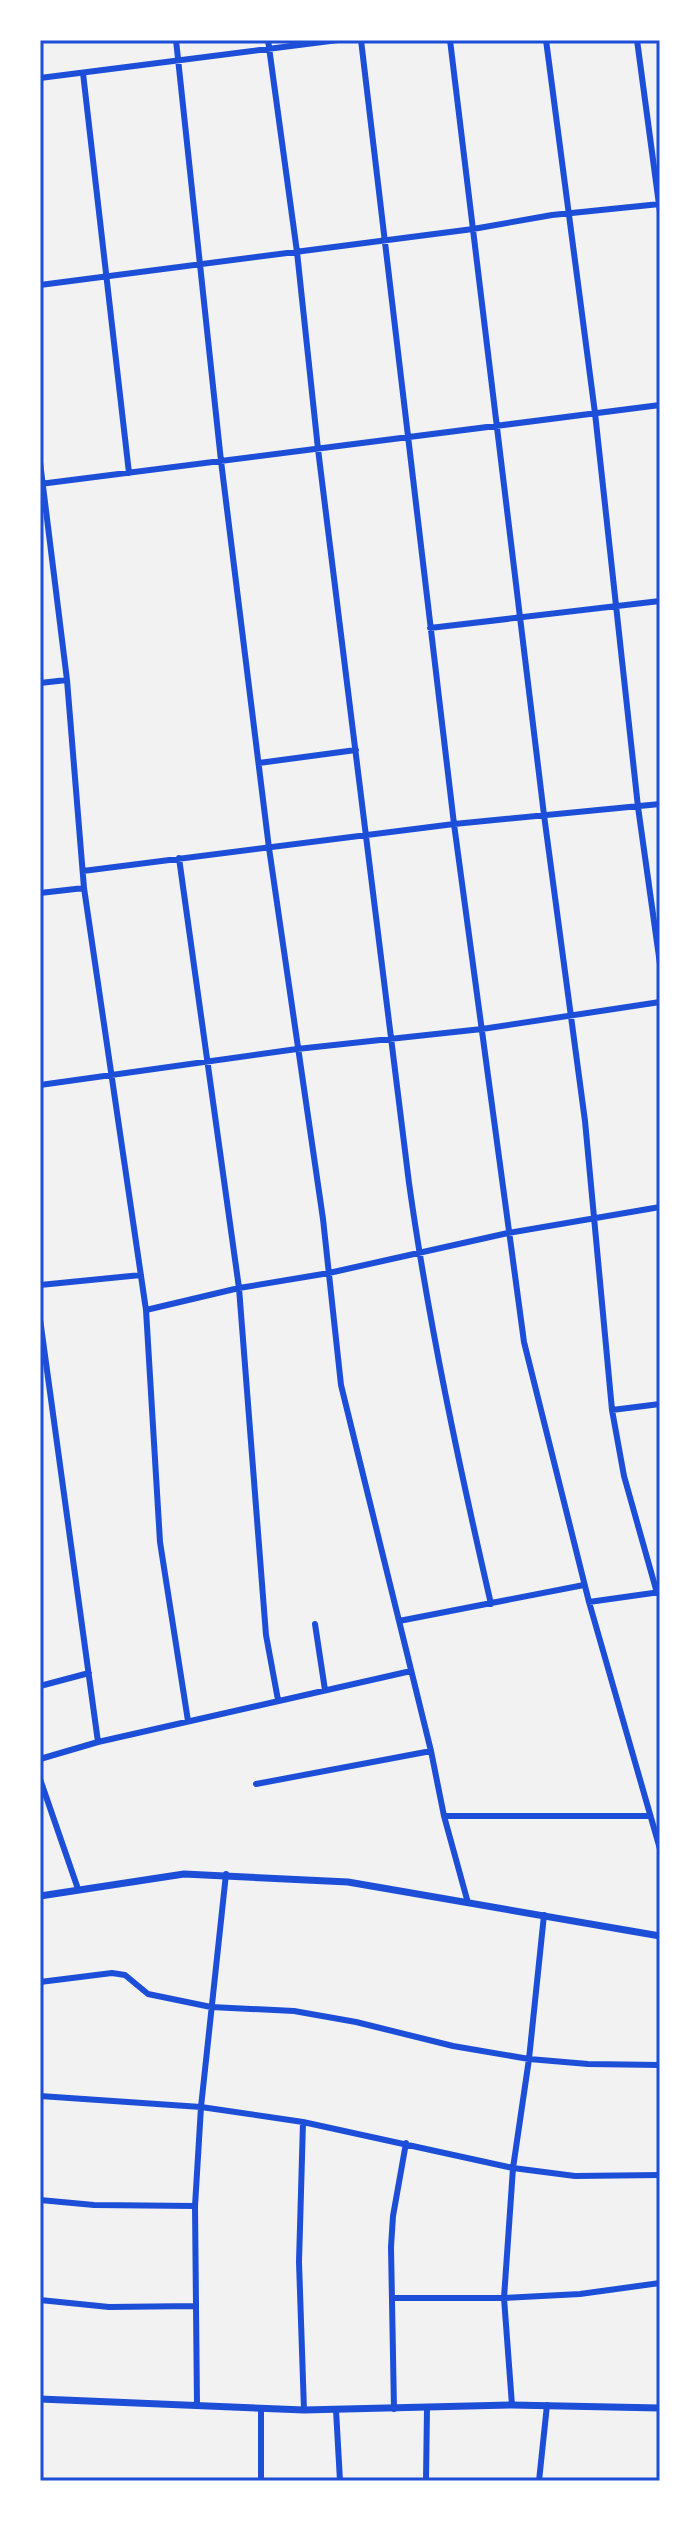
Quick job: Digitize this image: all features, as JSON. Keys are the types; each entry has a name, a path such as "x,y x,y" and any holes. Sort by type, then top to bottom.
{"street":[{"path":"176,40 221,461 269,848 329,1273 341,1385 431,1751 444,1816 468,1903"},
{"path":"268,40 297,252 318,449 419,1252 457,1457 491,1604"},
{"path":"40,78 338,40"},
{"path":"361,40 454,824 524,1342 584,1585 660,1849"},
{"path":"450,40 544,815 572,1016 612,1410 624,1476 658,1592 589,1602"},
{"path":"546,40 595,413 638,807 660,964"},
{"path":"637,40 660,212"},
{"path":"83,73 129,473"},
{"path":"40,285 473,229 570,213 660,204"},
{"path":"41,484 660,405"},
{"path":"40,462 67,680 84,888 146,1310 160,1542 188,1721"},
{"path":"430,628 660,601"},
{"path":"40,683 67,680"},
{"path":"259,763 356,750"},
{"path":"83,871 454,824 660,804"},
{"path":"179,858 239,1288 266,1635 278,1700"},
{"path":"40,893 84,888"},
{"path":"40,1085 297,1049 482,1029 660,1002"},
{"path":"146,1310 508,1233 660,1207"},
{"path":"40,1285 141,1275"},
{"path":"40,1319 98,1742"},
{"path":"612,1410 660,1404"},
{"path":"399,1621 584,1585"},
{"path":"315,1624 325,1690"},
{"path":"40,1759 98,1742 411,1671"},
{"path":"40,1686 89,1673"},
{"path":"256,1784 431,1751"},
{"path":"40,1779 43,1798 78,1889"},
{"path":"444,1816 649,1816"},
{"path":"40,1896 184,1874 226,1874 348,1882 660,1936"},
{"path":"197,2405 195,2206 201,2107 226,1874"},
{"path":"512,2405 504,2298 513,2168 529,2059 544,1915"},
{"path":"40,1982 112,1973 125,1975 148,1994 211,2007 294,2011 356,2022 453,2046 529,2059 660,2065"},
{"path":"40,2096 201,2107 303,2122 513,2168 575,2176 660,2175"},
{"path":"303,2122 299,2262 304,2410"},
{"path":"394,2409 391,2247 393,2216 406,2143"},
{"path":"40,2200 94,2205 195,2206"},
{"path":"394,2298 580,2294 660,2283"},
{"path":"40,2300 109,2307 195,2306"},
{"path":"40,2399 304,2410 512,2405 660,2408"},
{"path":"539,2481 547,2405"},
{"path":"261,2408 261,2481"},
{"path":"426,2481 427,2408"},
{"path":"336,2410 340,2481"}]}
